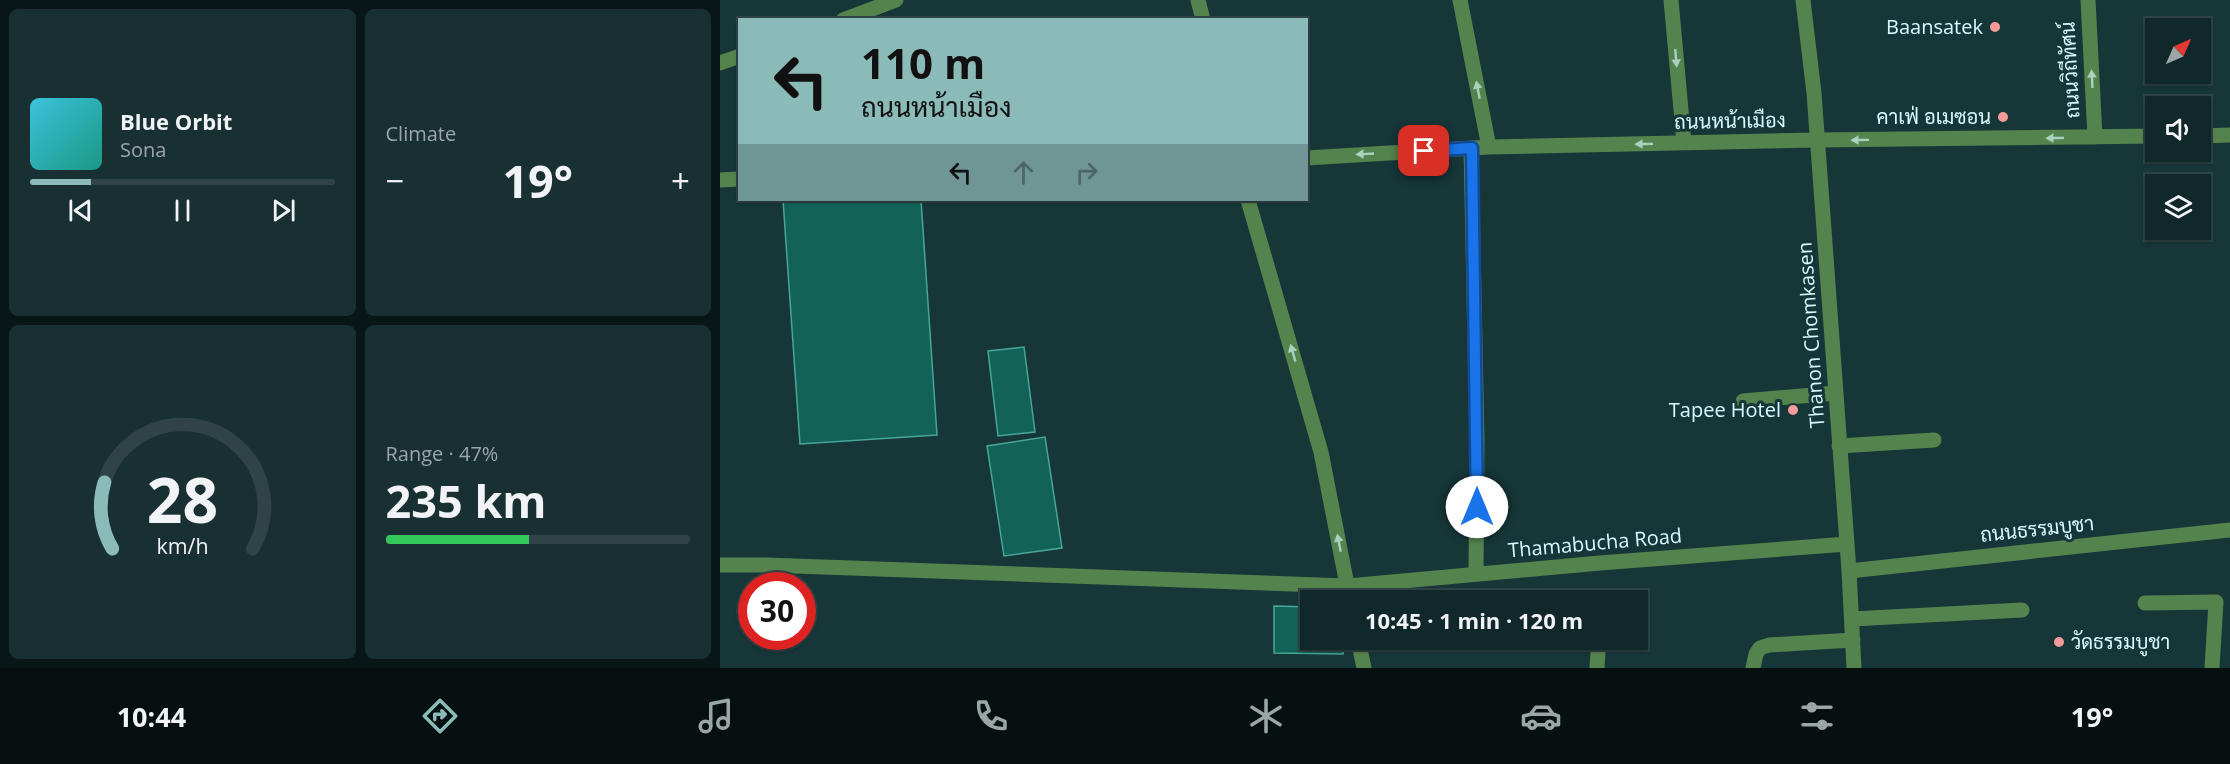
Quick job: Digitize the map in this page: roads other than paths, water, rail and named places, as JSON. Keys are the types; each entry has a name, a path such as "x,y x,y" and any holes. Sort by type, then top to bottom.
{"street":[{"path":"849,18 896,0"},
{"path":"1198,0 1202,18"},
{"path":"1460,0 1489,147"},
{"path":"1671,0 1684,143"},
{"name":"Thanon Chomkasen","path":"1803,0 1814,93 1850,571 1854,668"},
{"name":"ถนนวิถีทัศน์","path":"2088,0 2095,137"},
{"path":"720,63 738,57"},
{"path":"2211,136 2230,135"},
{"name":"ถนนหน้าเมือง","path":"1308,158 1489,147 2145,136"},
{"path":"1472,148 1477,440 1476,574"},
{"path":"720,180 738,179"},
{"path":"1248,201 1321,452 1348,590"},
{"path":"1743,401 1836,393"},
{"path":"1839,446 1934,440"},
{"name":"ถนนธรรมบูชา","path":"1850,571 2230,530"},
{"name":"Thamabucha Road","path":"1369,590 1476,574 1600,562 1847,544"},
{"name":"Thamabucha Road","path":"720,565 767,565 1300,591"},
{"path":"2145,603 2217,602 2212,668"},
{"path":"1852,620 2022,610"},
{"path":"1753,668 1760,648 1769,645 1853,640"},
{"path":"1360,650 1364,668"},
{"path":"1597,668 1598,651"}],"place":[{"name":"Baansatek","path":"1995,27"},
{"name":"คาเฟ่ อเมซอน","path":"2003,117"},
{"name":"Tapee Hotel","path":"1793,410"},
{"name":"วัดธรรมบูชา","path":"2059,642"}]}
